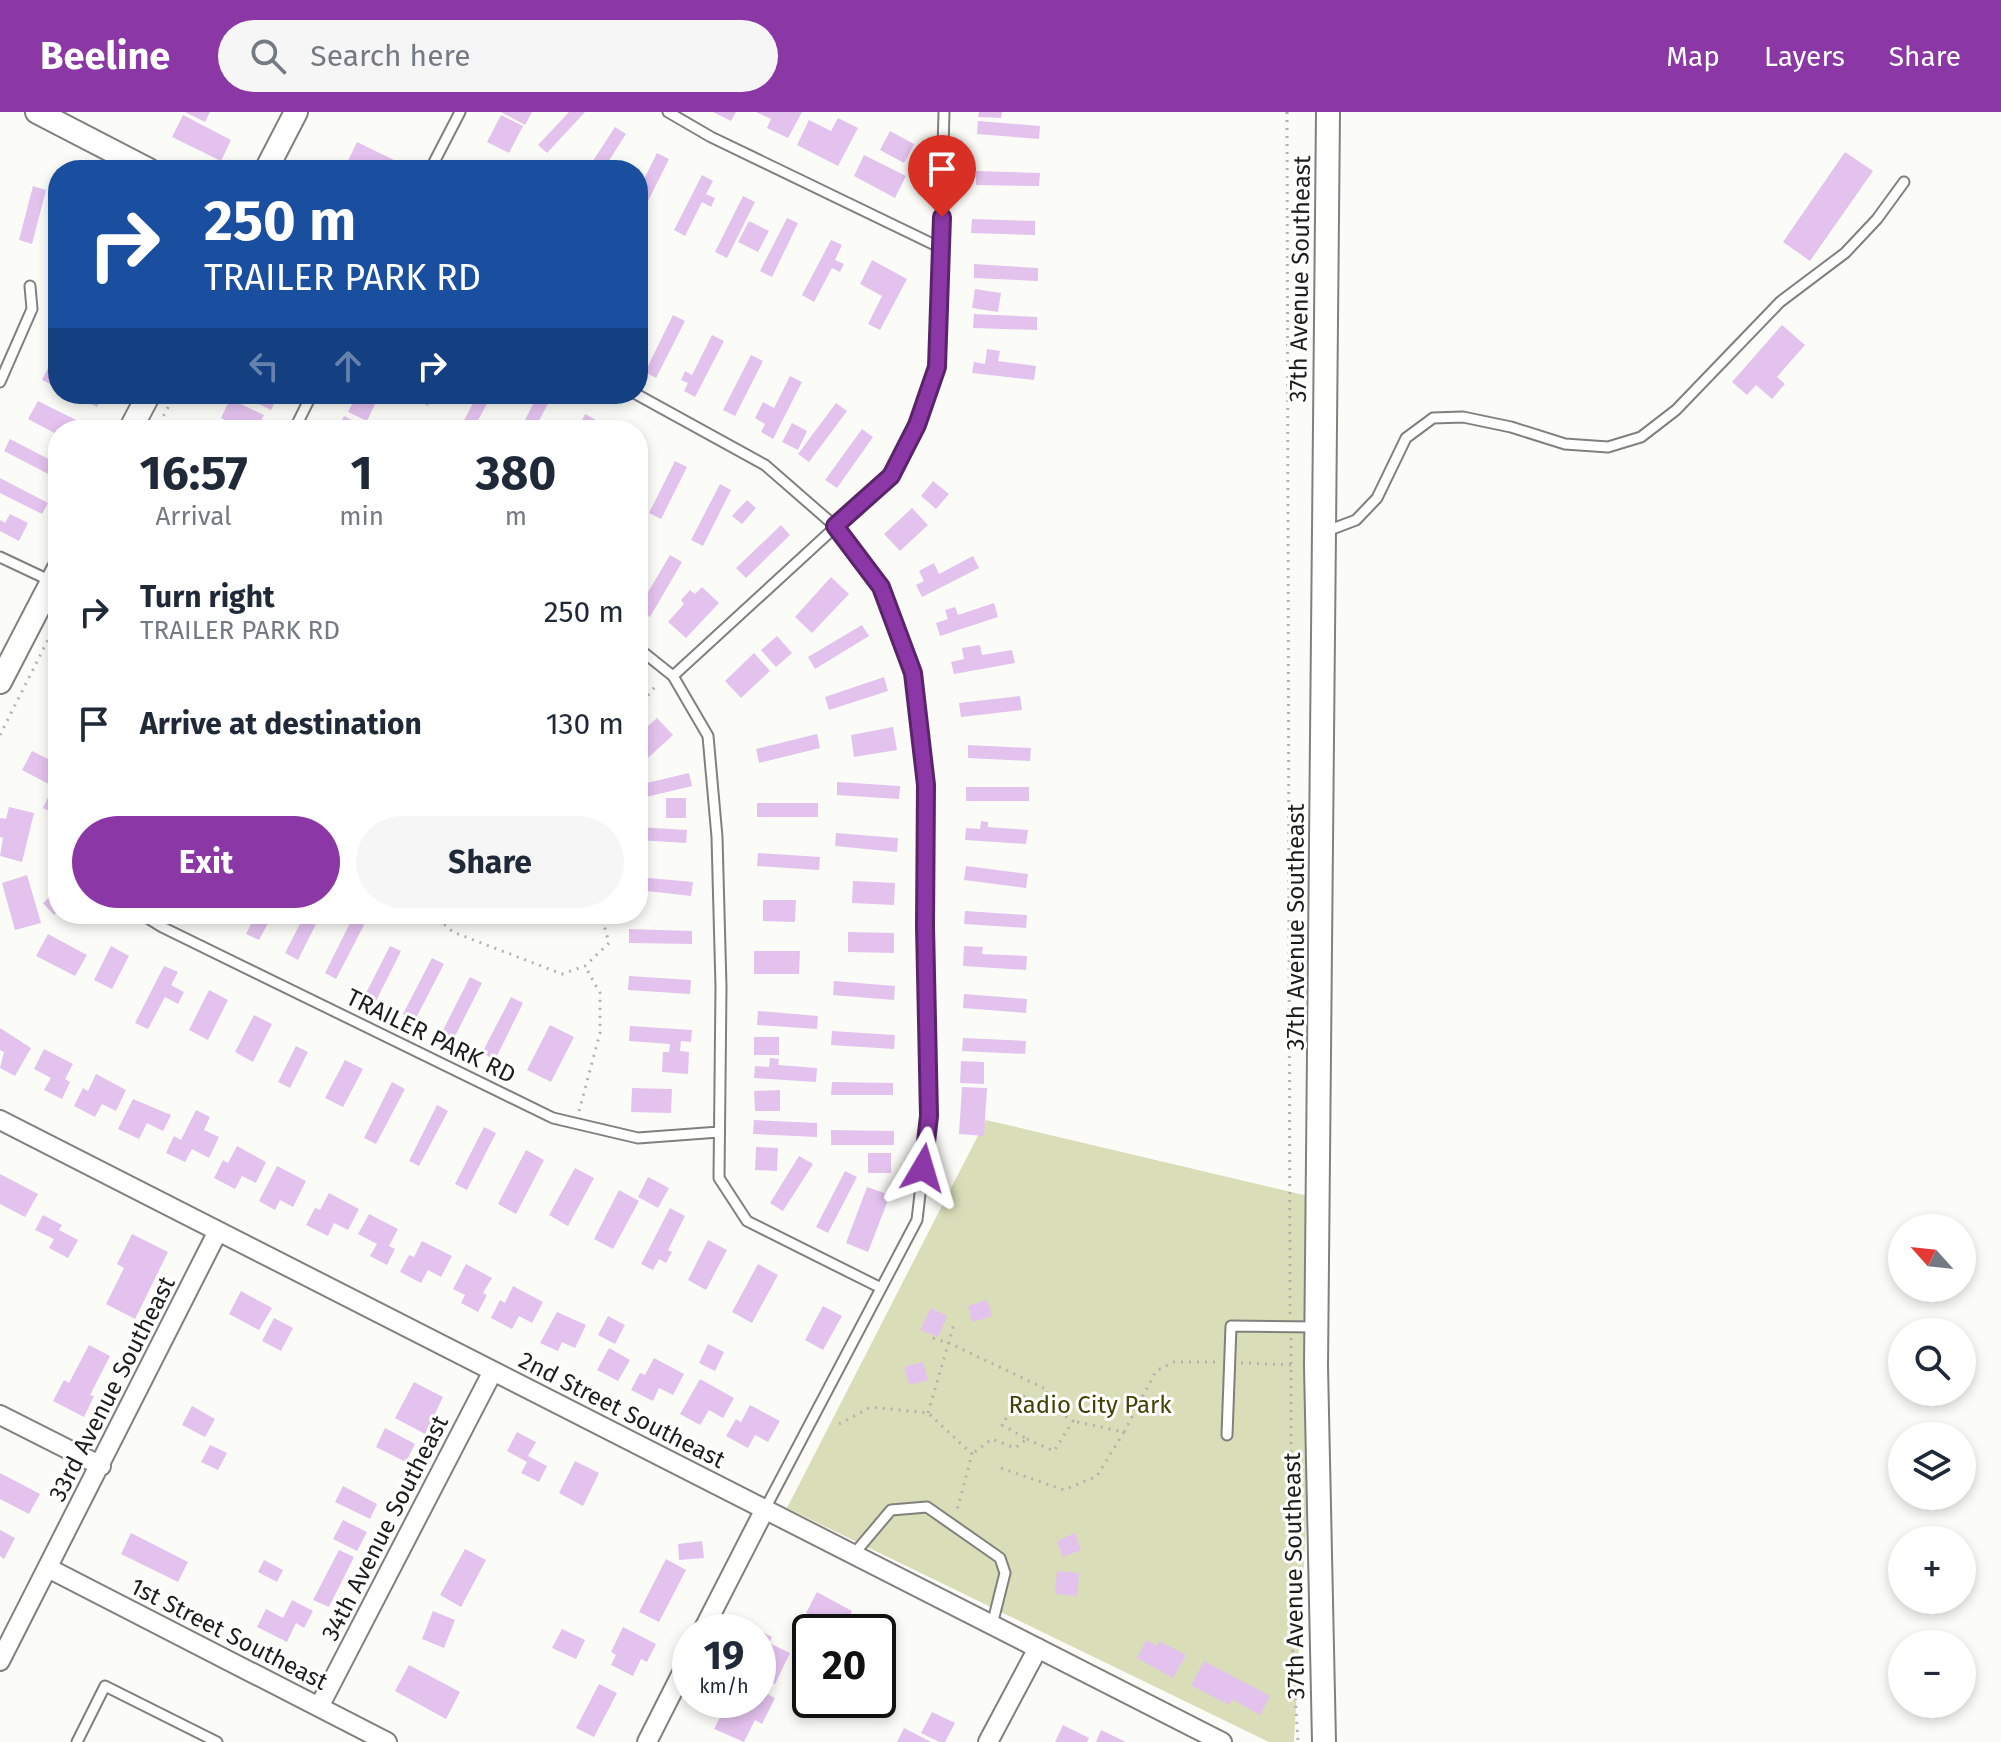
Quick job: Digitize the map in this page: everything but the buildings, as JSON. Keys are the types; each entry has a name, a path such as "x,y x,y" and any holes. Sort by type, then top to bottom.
{"street":[{"path":"37,112 130,160"},
{"path":"271,160 296,112"},
{"name":"37th Avenue Southeast","path":"1324,1742 1316,1366 1328,112"},
{"path":"0,682 48,594"},
{"name":"2nd Street Southeast","path":"0,1120 1222,1742"},
{"name":"33rd Avenue Southeast","path":"0,1661 218,1231"},
{"name":"34th Avenue Southeast","path":"319,1707 493,1371"},
{"path":"0,1415 101,1466"},
{"path":"711,1614 765,1509"},
{"name":"1st Street Southeast","path":"48,1568 387,1742"},
{"path":"988,1742 1038,1648"},
{"path":"647,1742 672,1693"}],"lane":[{"path":"435,160 460,112"},
{"path":"668,112 711,137 941,248"},
{"path":"673,676 891,476 917,425 937,367 944,112"},
{"path":"1323,533 1356,520 1377,498 1406,438 1433,418 1463,417 1511,427 1565,444 1608,447 1641,437 1676,410 1780,302 1845,253 1877,219 1904,182"},
{"path":"0,382 32,309 30,286"},
{"path":"648,401 765,465 835,526 881,587 913,673 926,785 929,1116 917,1220 765,1509"},
{"path":"0,557 48,576"},
{"path":"648,656 673,676 708,736 718,867 721,987 719,1178 747,1221 881,1288"},
{"name":"TRAILER PARK RD","path":"157,924 553,1118 638,1138 719,1132"},
{"path":"1227,1435 1231,1326 1317,1327"},
{"path":"853,1555 891,1510 927,1507 1000,1558 1005,1573 992,1625"},
{"path":"77,1742 105,1686 217,1742"}],"path":[{"path":"1287,112 1291,1625 1298,1742"},
{"path":"0,735 48,640"},
{"path":"648,696 659,683"},
{"path":"444,924 453,932 562,974 585,966 609,943 604,924"},
{"path":"578,1115 600,1033 600,993 585,966"},
{"path":"928,1413 954,1324"},
{"path":"933,1338 1048,1390 1044,1403"},
{"path":"1001,1468 1064,1490 1097,1476 1156,1371 1174,1362 1316,1366"},
{"path":"1073,1421 1054,1451 1002,1425 1020,1395 1044,1403 1073,1421 1124,1432"},
{"path":"839,1424 871,1407 928,1413 972,1454"},
{"path":"950,1524 958,1510 972,1454 992,1439 1015,1448 1027,1439"}],"green space":[{"name":"Radio City Park","path":"986,1120 1317,1198 1317,1327 1294,1742 1269,1742 787,1508"}],"route":[{"path":"923,1168 929,1116 926,785 913,673 881,587 835,526 891,476 917,425 937,367 942,217"}]}
